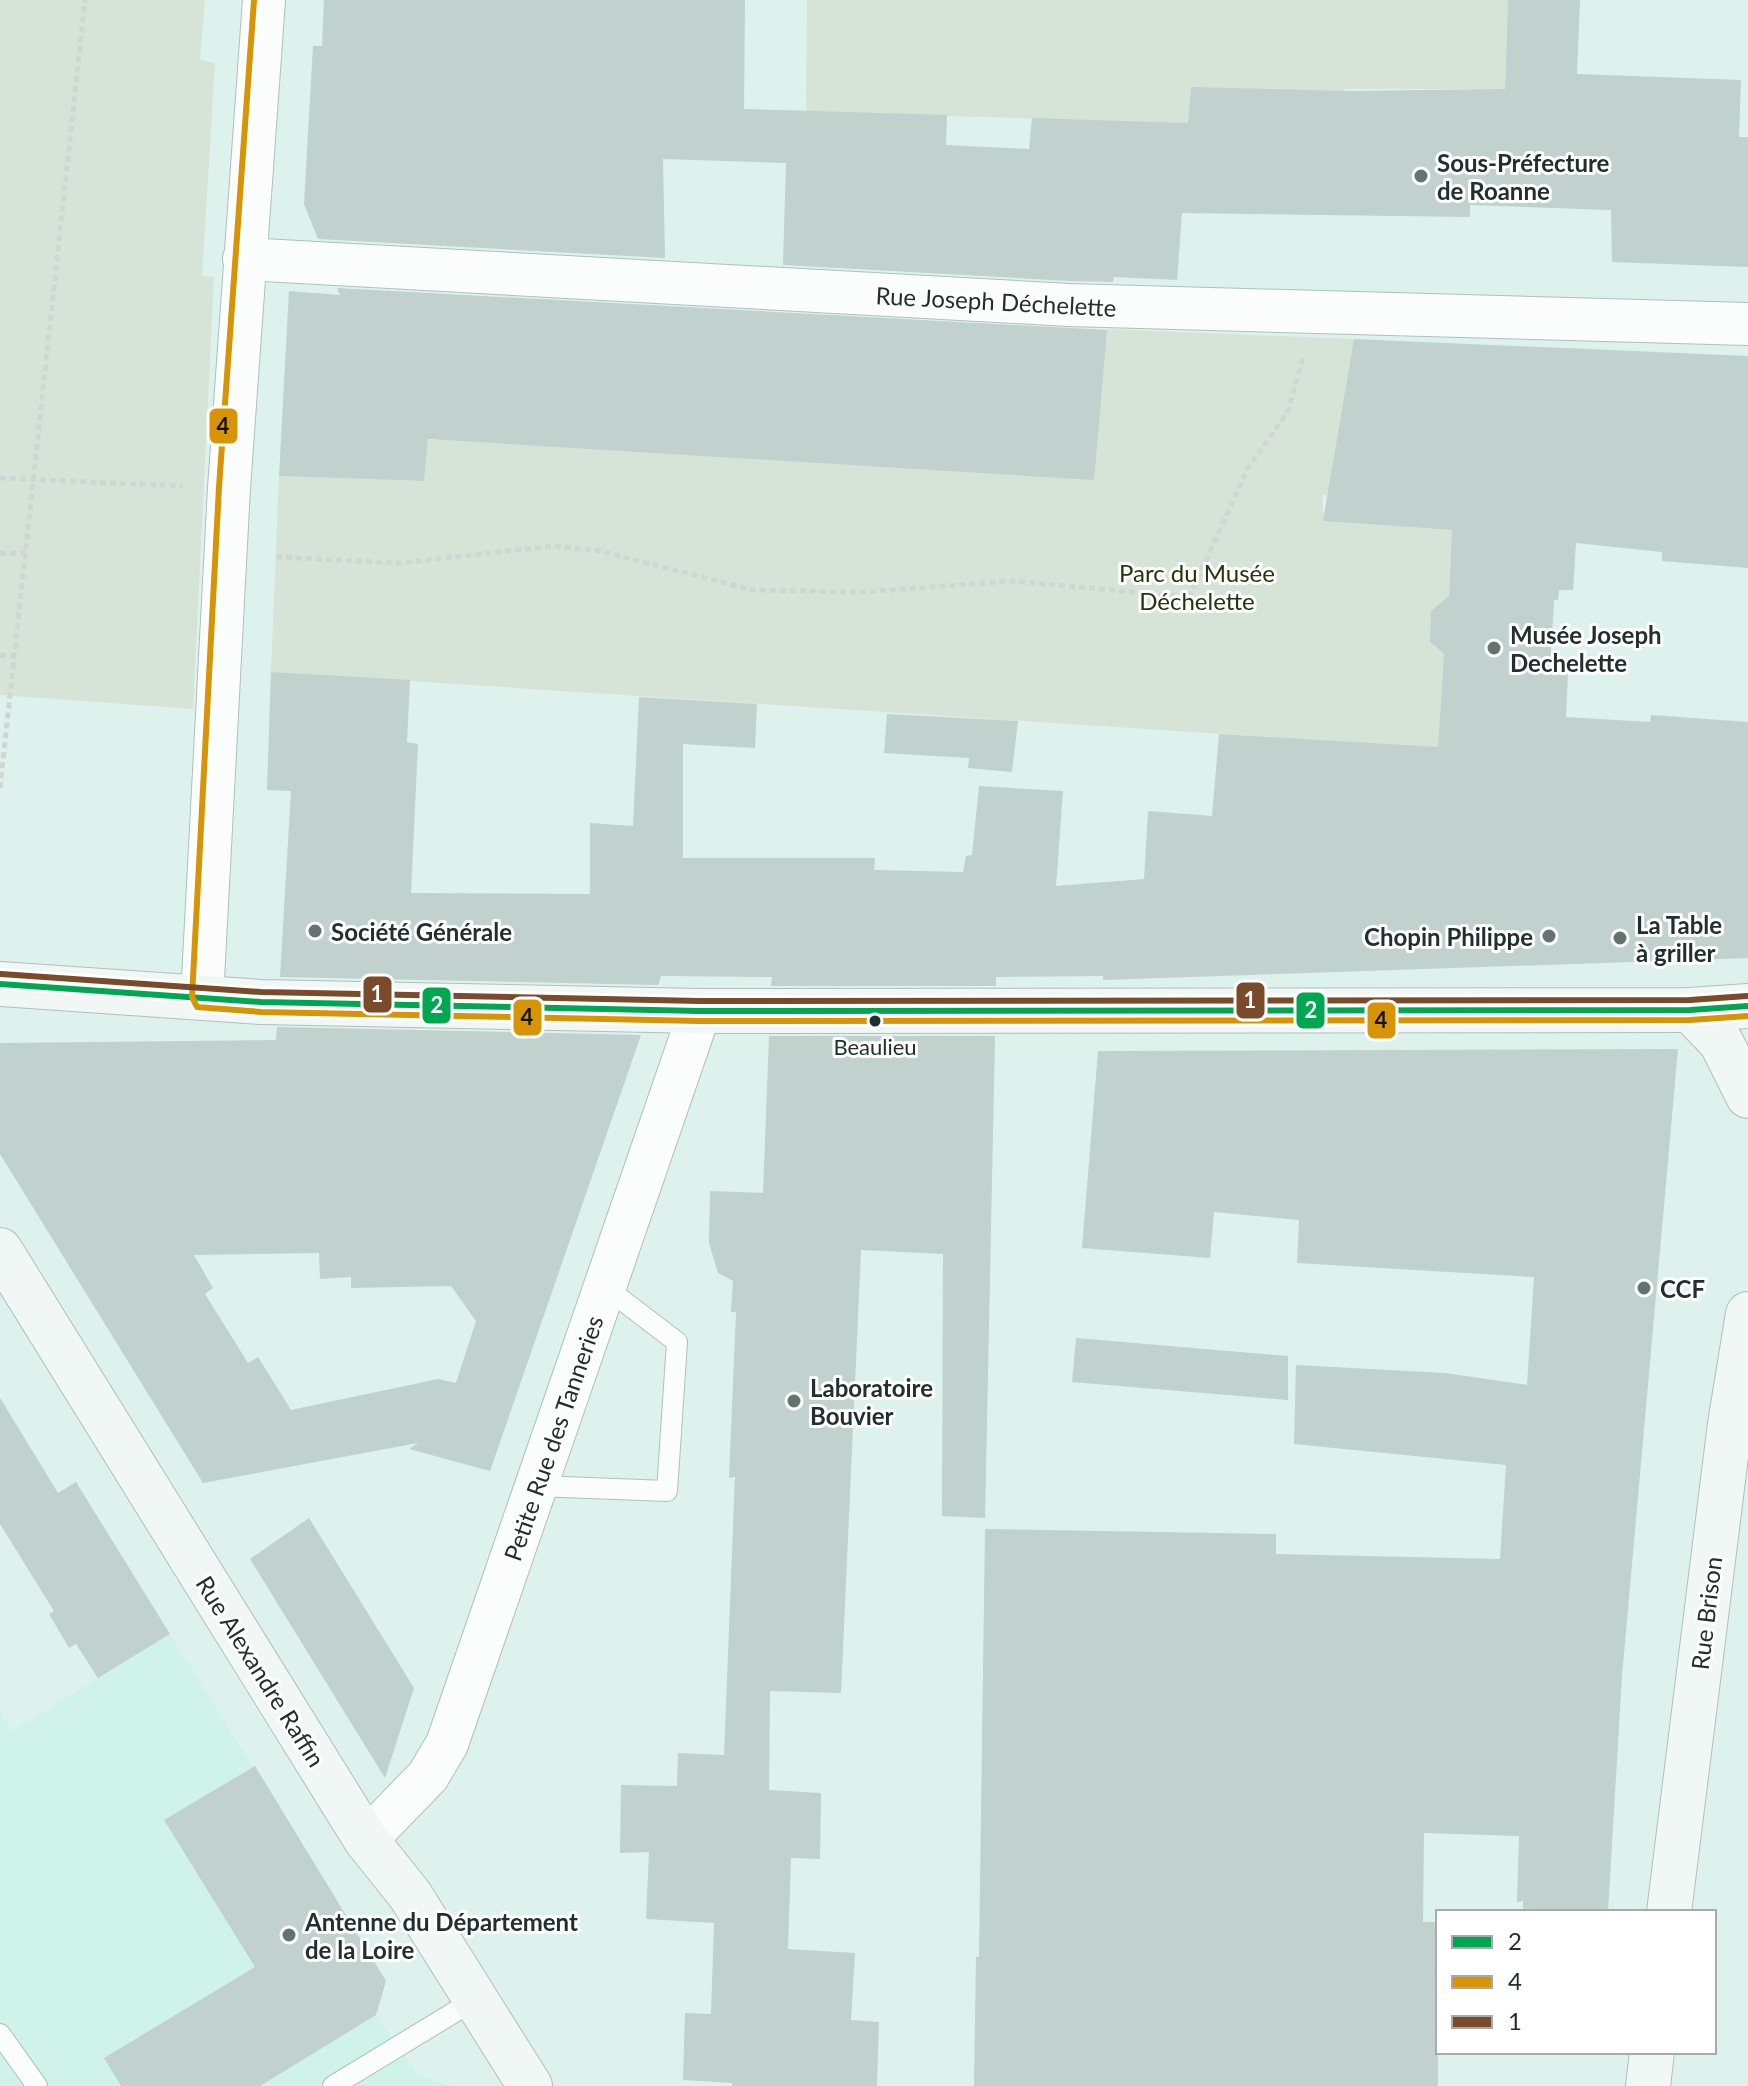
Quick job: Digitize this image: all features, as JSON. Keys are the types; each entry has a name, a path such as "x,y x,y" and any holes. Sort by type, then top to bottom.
{"street":[{"path":"202,998 229,488 264,0"},
{"name":"Rue Joseph Déchelette","path":"244,259 1037,304 1748,324"},
{"path":"0,984 261,1002 700,1011 1690,1010 1748,1006"},
{"path":"1690,1010 1721,1042 1748,1096"},
{"name":"Petite Rue des Tanneries","path":"366,1840 428,1776 443,1752 700,1011"},
{"name":"Rue Alexandre Raffin","path":"0,1250 366,1840 410,1895 530,2086"},
{"name":"Rue Brison","path":"1669,1910 1730,1424 1748,1314"},
{"path":"1648,2086 1652,2054"}],"lane":[{"path":"537,1486 667,1491 677,1342 605,1287"},
{"path":"333,2086 476,1999"},
{"path":"1,2037 37,2086"}],"path":[{"path":"0,788 85,0"},
{"path":"276,557 399,563 554,546 600,551 753,590 864,592 1011,581 1189,597 1248,468 1288,411 1309,338 1310,314"},
{"path":"0,478 229,488"},
{"path":"0,553 26,553"},
{"path":"0,655 15,656"}],"shaded area":[{"path":"170,1634 344,1912 309,2055 376,2015 418,2075 452,2086 0,2086 0,1712 12,1731"}],"green space":[{"path":"0,0 205,0 200,60 215,63 202,276 214,277 193,709 0,695"},
{"path":"807,0 1508,0 1504,111 1471,89 1345,89 1343,126 1191,87 1188,123 806,112"},
{"name":"Parc du Musée Déchelette","path":"1107,329 1354,339 1328,495 1322,495 1323,511 1335,522 1452,530 1449,596 1431,611 1430,642 1444,654 1438,748 271,672 279,476 424,481 428,440 1098,406"}],"building":[{"path":"324,0 745,0 744,109 947,115 946,145 1029,149 1032,118 1188,123 1191,87 1345,91 1505,89 1508,0 1580,0 1577,74 1741,80 1739,137 1748,137 1748,267 1612,262 1611,210 1470,205 1470,217 1182,213 1177,280 1114,277 1113,282 1070,281 783,265 786,163 663,159 665,258 318,239 304,204 313,46 322,46"},
{"path":"337,288 1107,330 1094,480 428,439 424,481 279,476 289,291 340,295"},
{"path":"1354,339 1748,356 1748,568 1662,561 1662,552 1576,543 1573,590 1559,590 1558,600 1554,600 1550,671 1568,674 1566,717 1650,722 1651,715 1748,722 1748,958 1103,980 1103,976 996,977 996,986 771,986 772,977 661,976 658,985 280,977 291,791 267,790 271,672 410,680 407,742 418,744 411,893 590,894 590,823 633,826 639,697 757,704 755,748 683,744 683,858 875,858 874,870 963,872 966,856 972,855 979,786 1063,791 1056,886 1144,879 1148,811 1212,816 1219,734 1438,747 1444,654 1430,642 1431,611 1449,596 1452,530 1323,521"},
{"path":"887,714 1018,721 1012,772 968,768 969,758 884,753"},
{"path":"277,1027 641,1035 490,1471 409,1449 418,1443 203,1483 0,1154 0,1043 276,1040","holes":["319,1253 320,1279 351,1277 351,1288 451,1286 476,1321 456,1383 438,1379 291,1410 258,1357 248,1363 205,1294 213,1288 194,1255"]},
{"path":"769,1036 995,1036 985,1518 942,1516 943,1254 861,1250 841,1693 770,1691 769,1790 821,1793 820,1859 791,1858 788,1949 855,1953 851,2020 879,2022 877,2086 732,2086 732,2083 683,2080 685,2013 711,2014 714,1923 646,1919 649,1852 620,1853 621,1785 677,1786 678,1753 724,1755 735,1477 729,1478 736,1312 731,1312 733,1281 718,1273 709,1243 710,1191 763,1193"},
{"path":"1678,1049 1622,1676 1608,1910 1523,1910 1523,1901 1517,1902 1519,1836 1424,1833 1423,1922 1436,1922 1438,2086 974,2086 976,1957 979,1957 985,1529 1276,1534 1276,1554 1500,1559 1506,1465 1294,1444 1296,1365 1445,1373 1527,1385 1534,1277 1297,1263 1299,1220 1214,1212 1210,1258 1082,1248 1098,1051"},
{"path":"1076,1338 1288,1356 1288,1400 1072,1382"},
{"path":"0,1398 58,1493 76,1482 170,1634 98,1678 76,1644 69,1648 49,1614 54,1611 0,1524"},
{"path":"309,1518 414,1688 385,1778 250,1559"},
{"name":"Antenne du Département de la Loire","path":"255,1766 386,1981 376,2015 260,2086 121,2086 104,2058 255,1967 164,1820"}],"transit line":[{"name":"4","path":"254,0 219,487 192,997 197,1007 261,1012 700,1021 1690,1020 1748,1016"},
{"name":"1","path":"1,974 261,992 700,1001 1690,1000 1747,996"},
{"name":"2","path":"0,984 261,1002 700,1011 1690,1010 1748,1006"}],"place":[{"name":"Sous-Préfecture de Roanne","path":"1421,176"},
{"name":"Musée Joseph Dechelette","path":"1494,648"},
{"name":"Société Générale","path":"315,931"},
{"name":"Chopin Philippe","path":"1549,936"},
{"name":"La Table à griller","path":"1620,938"},
{"name":"Beaulieu","path":"875,1021"},
{"name":"CCF","path":"1644,1288"},
{"name":"Laboratoire Bouvier","path":"794,1401"},
{"name":"Antenne du Département de la Loire","path":"289,1935"}]}
